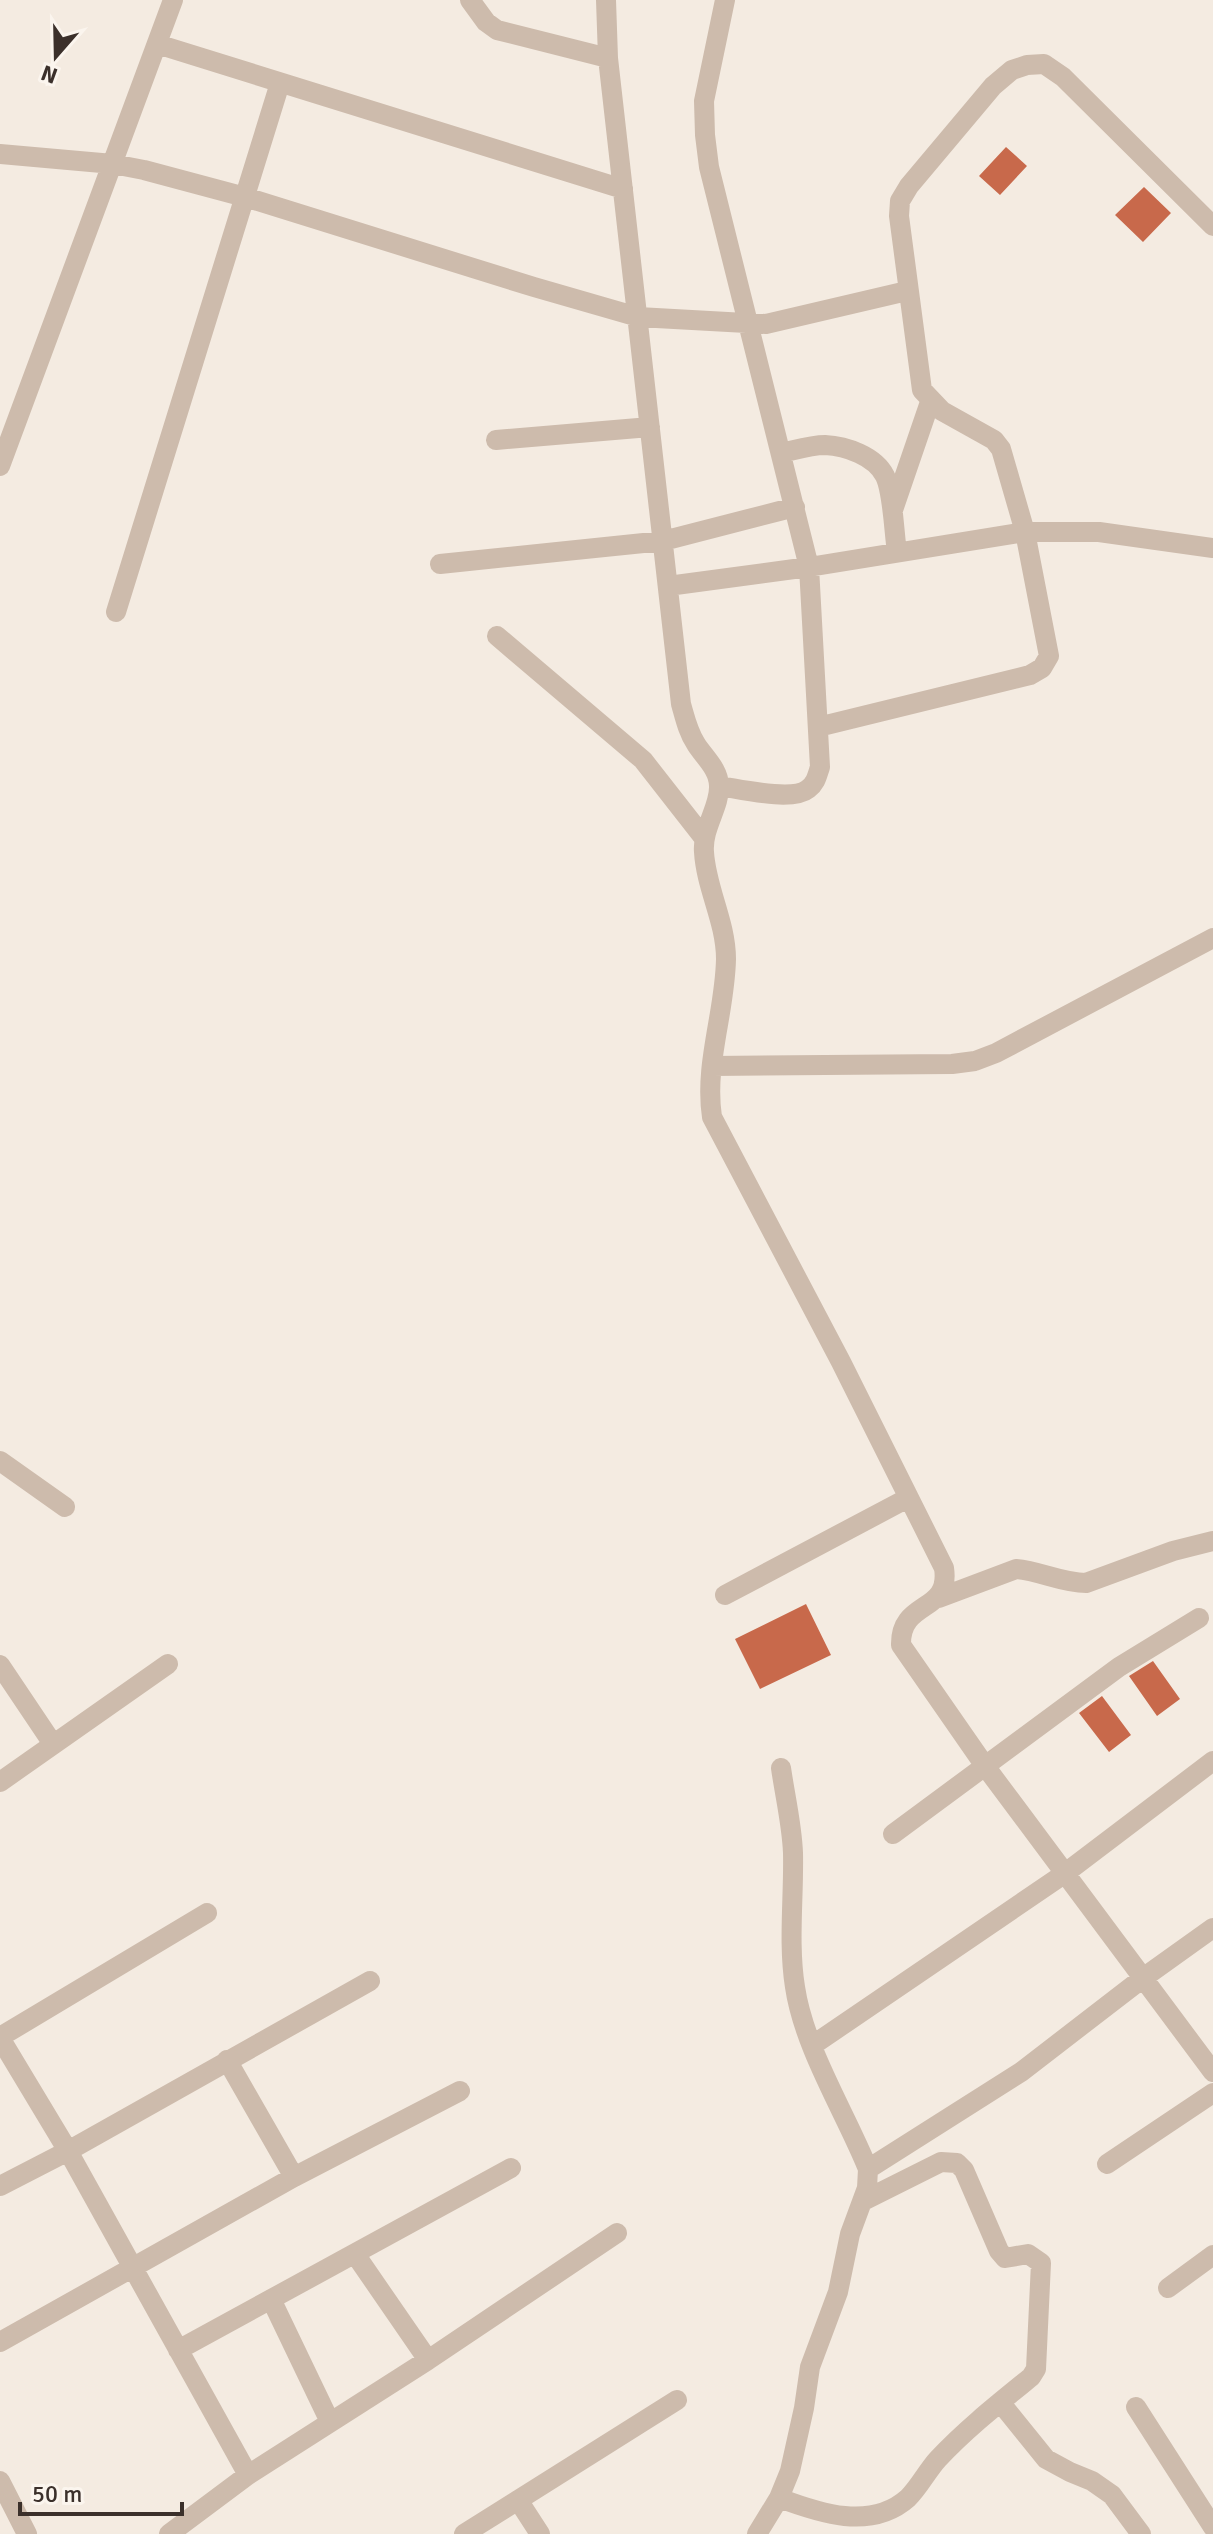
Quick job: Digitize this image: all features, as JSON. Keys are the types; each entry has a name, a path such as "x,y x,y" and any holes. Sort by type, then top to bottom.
{"street":[{"path":"0,466 173,0"},
{"path":"470,0 486,22 497,30 608,58"},
{"path":"620,0 606,10 608,58 681,704 686,725 709,760 718,792 706,830 704,854 725,936 726,961 708,1093 712,1117 841,1362 944,1568 946,1582 939,1598"},
{"path":"718,792 780,794 806,791 816,781 820,767 809,567 709,167 705,135 704,101 725,0"},
{"path":"157,44 623,189"},
{"path":"818,727 1030,675 1042,668 1049,656 1025,532 1001,449 994,440 942,411 930,402 922,390 899,216 900,201 909,186 993,86 1012,70 1044,64 1063,77 1213,226"},
{"path":"116,612 280,83"},
{"path":"0,154 113,164 144,170 245,197 638,317 749,324 786,320 907,291"},
{"path":"892,514 930,402"},
{"path":"496,440 650,427"},
{"path":"781,453 823,445 843,448 876,465 886,477 897,552"},
{"path":"440,564 663,541 795,507"},
{"path":"668,586 1025,532 1099,532 1213,548"},
{"path":"497,636 643,760 706,830"},
{"path":"712,1066 952,1064 975,1061 996,1053 1213,938"},
{"path":"0,1461 65,1507"},
{"path":"725,1595 908,1498"},
{"path":"1213,1541 1173,1551 1086,1583 1073,1583 1016,1569 939,1598 910,1616 901,1631 901,1645 985,1766 1213,2072"},
{"path":"893,1834 1119,1667 1199,1618"},
{"path":"0,1782 168,1664"},
{"path":"0,1665 53,1744"},
{"path":"813,2045 1064,1874 1213,1761"},
{"path":"757,2534 779,2498 798,2443 810,2367 838,2292 850,2234 867,2188 868,2169 802,2019 795,1988 791,1953 793,1849 781,1768"},
{"path":"207,1913 0,2037 68,2151 248,2475"},
{"path":"868,2169 1021,2072 1213,1928"},
{"path":"0,2186 370,1981"},
{"path":"227,2060 294,2177"},
{"path":"0,2342 294,2177 460,2091"},
{"path":"1107,2164 1213,2093"},
{"path":"779,2498 830,2514 867,2516 887,2511 904,2501 938,2460 1031,2377 1036,2369 1041,2263 1028,2254 1005,2258 999,2251 964,2170 957,2163 941,2162 863,2201"},
{"path":"178,2350 511,2168"},
{"path":"169,2534 248,2475 428,2360 617,2233"},
{"path":"355,2254 428,2360"},
{"path":"1168,2288 1213,2255"},
{"path":"271,2299 330,2422"},
{"path":"464,2534 677,2400"},
{"path":"1000,2402 1046,2459 1092,2481 1112,2495 1141,2534"},
{"path":"1136,2407 1213,2527"},
{"path":"0,2481 27,2534"},
{"path":"518,2500 540,2534"}],"building":[{"path":"1006,147 1027,166 1000,195 979,176"},
{"path":"1144,187 1171,213 1143,242 1115,215"},
{"path":"806,1604 831,1655 760,1689 735,1639"},
{"path":"1153,1661 1180,1699 1157,1716 1129,1676"},
{"path":"1102,1696 1131,1735 1109,1752 1079,1713"}]}
